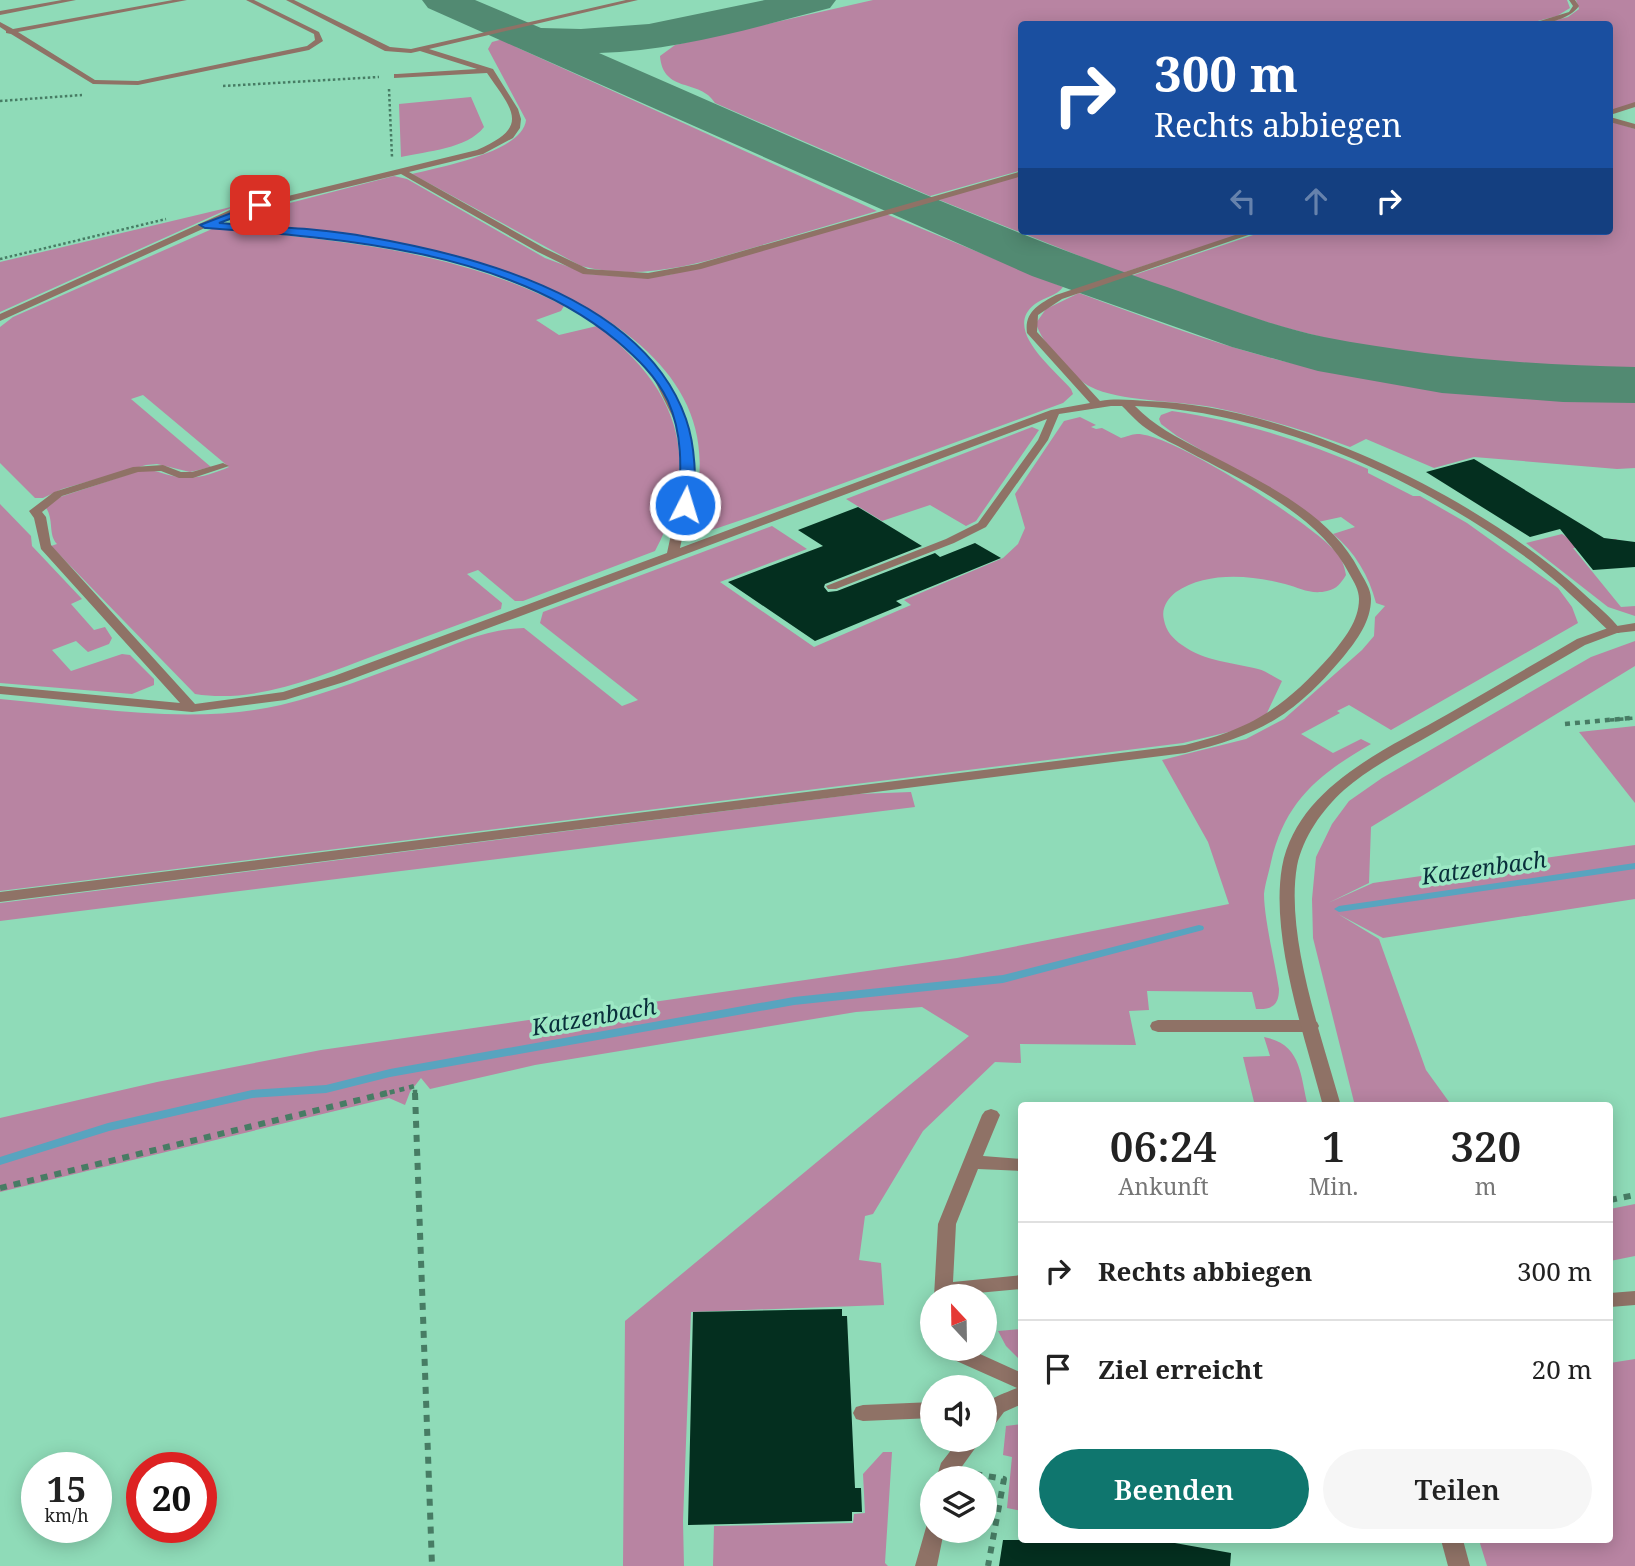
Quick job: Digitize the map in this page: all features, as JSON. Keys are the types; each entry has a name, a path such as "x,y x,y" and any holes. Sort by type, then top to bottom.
{"street":[{"path":"0,13 73,0"},
{"path":"0,34 184,0"},
{"path":"0,24 93,82 113,84 138,83 309,48 319,41 317,33 249,0"},
{"path":"289,0 388,49 422,49 635,0"},
{"path":"1544,21 1571,13 1576,6 1572,0"},
{"path":"0,318 205,225 260,205 480,152 501,143 514,133 517,118 490,71 422,49"},
{"path":"397,76 490,71"},
{"path":"1613,112 1635,104"},
{"path":"1613,120 1635,127"},
{"path":"402,171 576,268 608,275 634,276 670,274 698,267 1018,174"},
{"path":"205,225 315,233 368,240 452,258 545,290 602,323 642,356 662,381 674,401 684,431 688,456 688,485 672,555"},
{"path":"1096,403 1032,333 1032,315 1059,297 1244,235"},
{"path":"0,897 1185,749 1224,741 1252,730 1276,717 1317,678 1357,633 1365,597 1357,575 1346,554 1281,501 1152,427 1124,402"},
{"path":"0,690 192,708 285,696 1055,412 1096,403 1160,404 1253,422 1304,437 1395,474 1460,509 1524,550 1575,591 1615,630"},
{"path":"832,586 950,541 982,525 1043,440 1055,412"},
{"path":"192,708 45,546 40,517 35,510 58,494 137,469 163,468 179,475 193,475 223,466"},
{"path":"1331,1102 1292,937 1288,897 1290,866 1301,836 1317,809 1335,788 1361,770 1581,642 1615,630 1635,627"},
{"path":"1158,1026 1311,1026"},
{"path":"943,1284 947,1224 991,1115"},
{"path":"972,1162 1018,1165"},
{"path":"998,1286 1018,1284"},
{"path":"1613,1300 1635,1298"},
{"path":"978,1362 1018,1380"},
{"path":"997,1408 1018,1397"},
{"path":"863,1413 920,1411"},
{"path":"926,1566 931,1543"},
{"path":"1453,1543 1459,1566"}],"path":[{"path":"1565,724 1635,718"},
{"path":"0,1188 415,1086 432,1566"},
{"path":"1613,1199 1635,1195"},
{"path":"997,1478 1004,1479 997,1517"},
{"path":"988,1566 992,1543"}],"shaded area":[{"path":"873,0 1567,0 1570,8 1557,16 1538,21 1018,21 1018,171 930,196 715,103 701,90 675,81 663,68 660,56 675,45"},
{"path":"1576,0 1635,0 1635,103 1613,110 1613,21 1553,21 1568,17 1579,9"},
{"path":"507,38 516,47 877,211 693,264 627,272 581,266 412,174 496,149 511,141 521,131 526,120 488,49 492,42"},
{"path":"471,97 484,127 477,134 457,145 401,157 399,104"},
{"path":"1613,122 1635,129 1635,367 1508,365 1380,349 1277,325 1131,276 1253,235 1613,235"},
{"path":"394,176 407,179 545,258 588,274 644,278 669,275 886,214 1063,287 1035,304 1026,314 1024,325 1034,348 1073,394 1063,403 756,515 706,532 694,532 687,526 700,459 686,403 651,355 601,316 541,286 476,262 413,245 230,221 232,218"},
{"path":"1018,176 1018,231 937,199"},
{"path":"235,206 0,312 0,262"},
{"path":"212,229 327,240 431,258 499,278 564,306 561,311 536,320 559,335 597,326 624,349 647,374 663,400 674,427 679,455 678,486 670,517 655,551 523,601 515,601 478,570 467,574 502,603 501,609 287,686 241,695 195,694 51,546 57,544 46,508 60,497 142,470 192,478 229,467 143,395 131,399 211,467 190,472 157,464 146,465 62,489 43,498 35,498 0,463 0,327 13,317"},
{"path":"1027,235 1238,235 1122,273"},
{"path":"1079,293 1237,349 1333,372 1462,392 1635,402 1635,468 1617,469 1474,457 1434,468 1366,439 1350,447 1230,411 1103,392 1084,383 1067,368 1044,339 1036,323 1046,309"},
{"path":"1172,411 1247,426 1296,441 1368,469 1368,473 1413,496 1420,496 1467,523 1558,588 1572,607 1578,623 1391,730 1349,705 1337,711 1340,713 1301,734 1333,753 1361,739 1371,744 1320,778 1307,791 1285,822 1277,841 1264,894 1279,989 1274,1005 1266,1009 1256,1009 1252,992 1147,991 1149,1010 1129,1011 1136,1045 1020,1044 1021,1063 995,1062 923,1131 873,1214 865,1216 859,1260 881,1263 884,1305 691,1312 683,1521 684,1566 623,1566 625,1321 969,1036 922,1007 856,1012 535,1065 430,1089 421,1078 410,1092 405,1105 389,1098 0,1192 0,1118 157,1082 321,1050 957,958 1229,904 1208,842 1162,760 1246,739 1284,719 1362,650 1374,636 1375,617 1385,606 1376,603 1360,565 1333,534 1355,527 1341,517 1318,522 1279,495 1177,436 1161,424 1159,419 1161,415"},
{"path":"1080,417 1096,425 1091,427 1102,428 1121,438 1137,434 1154,437 1206,462 1267,499 1317,534 1341,559 1346,575 1338,585 1327,591 1311,592 1272,581 1229,577 1188,585 1167,601 1163,612 1165,624 1170,634 1182,645 1209,658 1261,670 1282,681 1266,715 1245,728 1183,743 0,891 0,699 141,713 212,714 247,711 317,695 485,634 524,628 622,706 638,700 540,623 543,612 772,526 807,549 720,582 814,647 911,605 904,600 1003,558 1018,544 1025,528 1015,494 1064,421"},
{"path":"1032,427 1039,430 976,521 966,526 930,505 882,521 846,499"},
{"path":"0,504 31,536 32,546 82,599 71,604 94,630 105,627 112,638 109,644 88,652 76,641 52,650 71,671 122,654 130,655 154,679 154,685 132,694 0,683"},
{"path":"1562,534 1574,542 1616,539 1621,544 1573,548 1621,607 1635,606 1635,616 1608,607 1526,543"},
{"path":"1635,641 1635,666 1371,827 1369,883 1328,903 1373,883 1635,845 1635,899 1383,938 1338,914 1379,939 1426,1070 1449,1102 1354,1102 1313,938 1312,899 1316,857 1332,824 1349,801 1382,778 1591,657"},
{"path":"1635,726 1635,803 1579,732"},
{"path":"911,792 915,807 0,921 0,903 858,794"},
{"path":"1264,1037 1286,1046 1293,1054 1301,1072 1307,1102 1254,1102 1243,1057 1270,1056"},
{"path":"1635,1204 1635,1256 1613,1260 1613,1208"},
{"path":"1018,1329 1018,1358 1006,1346 998,1331"},
{"path":"1635,1359 1635,1566 1487,1566 1480,1543 1613,1543 1613,1363"},
{"path":"1018,1424 1018,1510 1007,1508 1012,1457 1003,1455 1006,1426"},
{"path":"883,1452 892,1452 885,1563 888,1566 713,1566 714,1526 853,1523 854,1514 865,1513 863,1474"}],"building":[{"path":"1474,459 1604,538 1635,542 1635,567 1593,570 1560,529 1530,537 1426,472"},
{"path":"858,507 922,546 825,584 828,592 837,591 935,553 940,557 975,543 1001,558 896,601 902,605 815,641 728,582 823,546 798,530"},
{"path":"842,1309 842,1316 847,1316 855,1488 861,1488 862,1512 852,1512 852,1521 688,1525 693,1312"},
{"path":"1003,1540 1018,1540 1018,1543 1175,1543 1231,1553 1230,1566 999,1566"}],"waterway":[{"name":"Katzenbach","path":"1339,909 1635,866"},
{"name":"Katzenbach","path":"0,1161 108,1127 252,1094 326,1089 390,1073 794,1001 1003,979 1199,928"}],"taxiway":[{"path":"442,0 1051,265 1252,335 1318,353 1442,375 1563,384 1635,385"},
{"path":"548,39 581,42 649,37 816,0"}],"route":[{"path":"260,205 233,212 205,225 265,228 368,240 452,258 545,290 602,323 642,356 674,401 684,431 688,456 685,505"}]}
